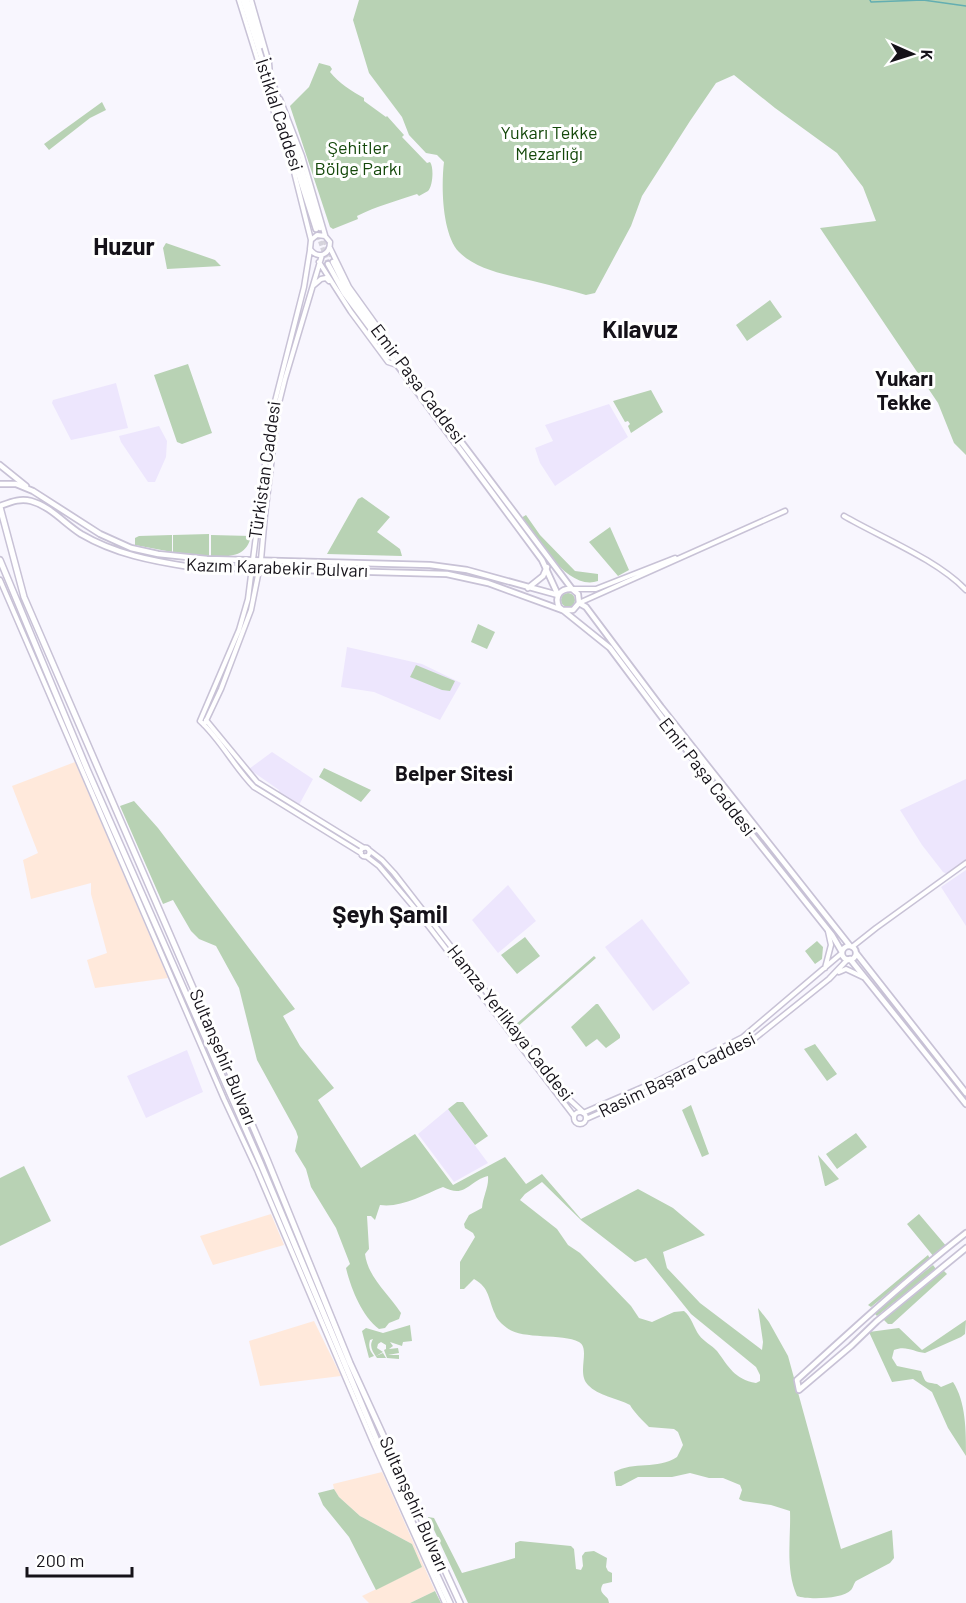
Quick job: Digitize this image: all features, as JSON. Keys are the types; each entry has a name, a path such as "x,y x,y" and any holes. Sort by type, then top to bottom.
{"highway":[{"name":"Sultanşehir Bulvarı","path":"0,506 24,597 262,1148 350,1363 460,1603"},
{"name":"Sultanşehir Bulvarı","path":"0,560 87,769 260,1162 401,1498 450,1603"}],"main road":[{"name":"İstiklal Caddesi","path":"245,0 318,229"},
{"name":"Emir Paşa Caddesi","path":"558,595 547,567 344,293 331,263 347,290 572,589"},
{"path":"0,465 33,491"},
{"name":"Kazım Karabekir Bulvarı","path":"0,484 16,484 33,491 100,534 140,550 181,558 448,567 558,595"},
{"name":"Kazım Karabekir Bulvarı","path":"0,506 16,500 33,502 85,536 110,548 144,559 191,567 447,574 488,582 564,610"},
{"path":"528,588 539,581 547,567"},
{"path":"565,589 572,589 578,594 579,603 574,609 564,610 558,604 558,595 565,589"},
{"name":"Emir Paşa Caddesi","path":"579,603 586,607 661,707 851,946"},
{"name":"Emir Paşa Caddesi","path":"564,610 610,648 704,774 828,930 842,953"},
{"path":"966,1093 851,946 846,947 842,953 868,979 966,1104"},
{"path":"849,959 856,953"},
{"path":"966,1233 870,1313 849,1335 797,1380 799,1390 877,1321 966,1248"}],"street":[{"path":"272,87 283,104 302,156 325,235 330,240 330,248 349,287 391,345 396,356"},
{"path":"272,87 272,106 294,172 311,240 310,249 320,255 330,248"},
{"path":"311,240 316,235 325,235"},
{"name":"Türkistan Caddesi","path":"204,721 239,630 248,599 271,417 298,309 310,249"},
{"name":"Türkistan Caddesi","path":"204,721 221,689 251,610 261,560 278,407 320,255"},
{"path":"319,263 388,362 397,365"},
{"path":"312,288 317,281 326,278 335,288"},
{"path":"579,603 785,511"},
{"path":"844,516 954,577 966,590"},
{"path":"572,589 596,589 695,551"},
{"name":"Sultanşehir Bulvarı","path":"0,580 288,1241 309,1296 445,1603"},
{"path":"204,721 239,772 254,787 361,853 364,848"},
{"path":"204,721 257,782 369,850 366,856"},
{"name":"Hamza Yerlikaya Caddesi","path":"369,850 394,873 563,1092 583,1113"},
{"name":"Hamza Yerlikaya Caddesi","path":"361,853 379,866 417,911 574,1116"},
{"path":"851,946 966,863"},
{"path":"825,970 831,945 828,930"},
{"name":"Rasim Başara Caddesi","path":"583,1113 667,1076 744,1037 825,970 842,953"},
{"name":"Rasim Başara Caddesi","path":"586,1119 660,1086 754,1039 829,979 849,959"},
{"path":"829,979 846,969 868,979"},
{"path":"577,1113 583,1113 586,1119 579,1125 575,1122 574,1116 577,1113"},
{"path":"870,1313 877,1321"}],"shaded area":[{"path":"116,383 128,428 71,440 52,403 53,400"},
{"path":"609,404 628,437 555,486 540,463 535,448 553,441 545,425"},
{"path":"159,426 167,441 166,457 155,482 148,482 119,436"},
{"path":"347,647 422,664 461,683 440,720 374,692 341,687"},
{"path":"272,752 313,779 299,805 278,793 279,790 249,769"},
{"path":"75,762 168,978 95,988 87,960 107,953 91,894 91,883 31,899 23,860 38,853 12,786"},
{"path":"966,779 966,861 947,874 922,845 900,810"},
{"path":"966,870 966,926 941,887"},
{"path":"508,885 536,921 498,953 472,920"},
{"path":"642,919 690,983 653,1011 605,947"},
{"path":"187,1050 203,1092 146,1118 127,1076"},
{"path":"448,1109 488,1163 454,1182 418,1134"},
{"path":"271,1214 284,1245 213,1265 200,1236"},
{"path":"314,1321 341,1376 260,1386 249,1341"},
{"path":"382,1472 435,1591 410,1603 369,1603 362,1596 422,1567 412,1544 360,1516 339,1497 334,1489 333,1484"}],"green space":[{"name":"Yukarı Tekke Mezarlığı","path":"359,0 966,0 966,455 954,443 938,403 820,228 876,221 863,187 837,153 734,75 716,83 690,121 642,196 631,226 595,293 586,295 496,272 476,264 459,252 453,244 446,222 443,196 444,162 437,155 426,153 409,135 402,117 369,73 353,20"},
{"name":"Şehitler Bölge Parkı","path":"319,63 330,66 332,69 330,72 337,80 387,116 404,135 402,137 427,163 430,162 432,176 428,191 419,196 417,194 372,209 357,216 358,219 333,229 330,227 290,106 309,87"},
{"path":"102,102 106,110 90,118 49,150 44,144"},
{"path":"166,243 215,260 221,266 167,269 163,248"},
{"path":"770,300 782,317 747,341 736,325"},
{"path":"188,364 212,433 182,444 177,442 154,375"},
{"path":"651,390 663,412 631,433 628,426 630,424 628,421 625,422 613,401"},
{"path":"362,497 390,517 377,532 400,549 402,556 327,554 358,499"},
{"path":"526,515 540,535 575,571 598,574 598,581 587,582 576,579 554,561 521,518"},
{"path":"610,527 629,570 618,576 589,542"},
{"path":"209,534 209,556 173,552 173,535"},
{"path":"172,535 172,552 135,545 135,538 139,536"},
{"path":"211,535 251,536 246,548 241,552 231,556 211,556"},
{"path":"565,593 571,593 575,600 571,607 565,607 561,603 561,597"},
{"path":"478,624 495,632 487,649 471,642"},
{"path":"416,665 455,681 450,691 410,677"},
{"path":"324,768 371,790 361,802 319,777"},
{"path":"134,801 158,828 295,1009 283,1016 300,1046 334,1088 318,1100 361,1168 415,1134 453,1185 505,1157 526,1184 542,1174 581,1219 638,1189 673,1208 705,1235 663,1252 667,1268 700,1303 762,1350 758,1308 769,1322 788,1356 841,1549 892,1530 894,1558 890,1563 856,1581 847,1593 817,1598 797,1596 790,1565 790,1511 771,1505 743,1501 739,1499 742,1490 740,1485 723,1478 709,1478 690,1473 672,1477 638,1477 621,1486 616,1486 614,1472 629,1467 662,1463 677,1457 683,1445 678,1432 674,1429 649,1427 630,1405 592,1389 583,1374 584,1350 579,1342 572,1339 513,1332 497,1318 486,1290 479,1282 474,1279 464,1289 460,1289 460,1262 475,1237 465,1228 464,1224 469,1215 482,1208 488,1176 462,1190 443,1187 404,1203 380,1205 375,1220 367,1216 369,1249 365,1254 367,1263 370,1271 401,1313 399,1319 389,1323 385,1328 379,1329 373,1324 362,1310 354,1293 346,1268 350,1264 336,1228 311,1187 306,1169 295,1151 298,1137 296,1131 257,1060 239,988 216,946 199,939 191,931 173,900 163,904 120,806","holes":["542,1182 582,1221 635,1262 646,1258 691,1314 756,1367 760,1381 756,1383 748,1381 733,1372 717,1351 703,1340 684,1311 674,1312 652,1322 639,1318 631,1306 580,1253 568,1245 557,1229 520,1200"]},
{"path":"525,937 540,956 517,974 501,955"},
{"path":"817,941 823,947 822,959 815,964 805,951"},
{"path":"594,956 596,958 516,1028 514,1026"},
{"path":"596,1004 620,1035 620,1038 606,1048 597,1039 586,1047 571,1027"},
{"path":"815,1044 837,1074 827,1081 804,1049"},
{"path":"457,1102 463,1102 488,1136 475,1145 448,1109"},
{"path":"691,1105 709,1154 702,1157 682,1110"},
{"path":"856,1133 867,1147 837,1169 826,1154"},
{"path":"818,1155 839,1179 826,1186 825,1186"},
{"path":"24,1166 51,1221 0,1246 0,1178"},
{"path":"919,1214 947,1247 934,1257 907,1224"},
{"path":"928,1255 930,1259 871,1307 868,1305"},
{"path":"933,1265 936,1269 877,1316 873,1312"},
{"path":"943,1270 947,1274 892,1324 888,1324 883,1319"},
{"path":"966,1320 965,1334 961,1337 925,1353 906,1348 894,1350 892,1358 897,1366 921,1371 928,1382 941,1387 953,1382 963,1408 966,1456 948,1428 932,1392 913,1379 892,1382 869,1332 899,1328 922,1350"},
{"path":"410,1325 412,1341 403,1342 402,1346 390,1342 393,1346 389,1349 398,1348 399,1353 388,1355 399,1355 399,1359 387,1358 384,1350 386,1345 381,1342 377,1348 383,1352 376,1356 383,1353 386,1358 377,1358 372,1349 373,1339 370,1340 369,1347 374,1356 369,1358 362,1331 366,1328 383,1333"},
{"path":"334,1489 339,1497 360,1516 412,1544 422,1567 376,1590 349,1537 323,1505 318,1493"},
{"path":"428,1517 434,1518 462,1573 515,1558 515,1543 520,1541 571,1546 574,1549 576,1569 581,1570 582,1556 585,1552 594,1551 607,1558 606,1567 612,1573 612,1582 603,1584 601,1589 609,1603 468,1603"},
{"path":"435,1591 441,1603 410,1603"}],"waterway":[{"path":"870,0 871,2 923,0 966,6"}],"tunnel":[{"path":"320,228 333,262"},
{"path":"316,229 328,264"}],"district":[{"name":"Huzur","path":"124,247"},
{"name":"Kılavuz","path":"640,330"},
{"name":"Yukarı Tekke","path":"904,391"},
{"name":"Belper Sitesi","path":"454,774"},
{"name":"Şeyh Şamil","path":"390,915"}]}
